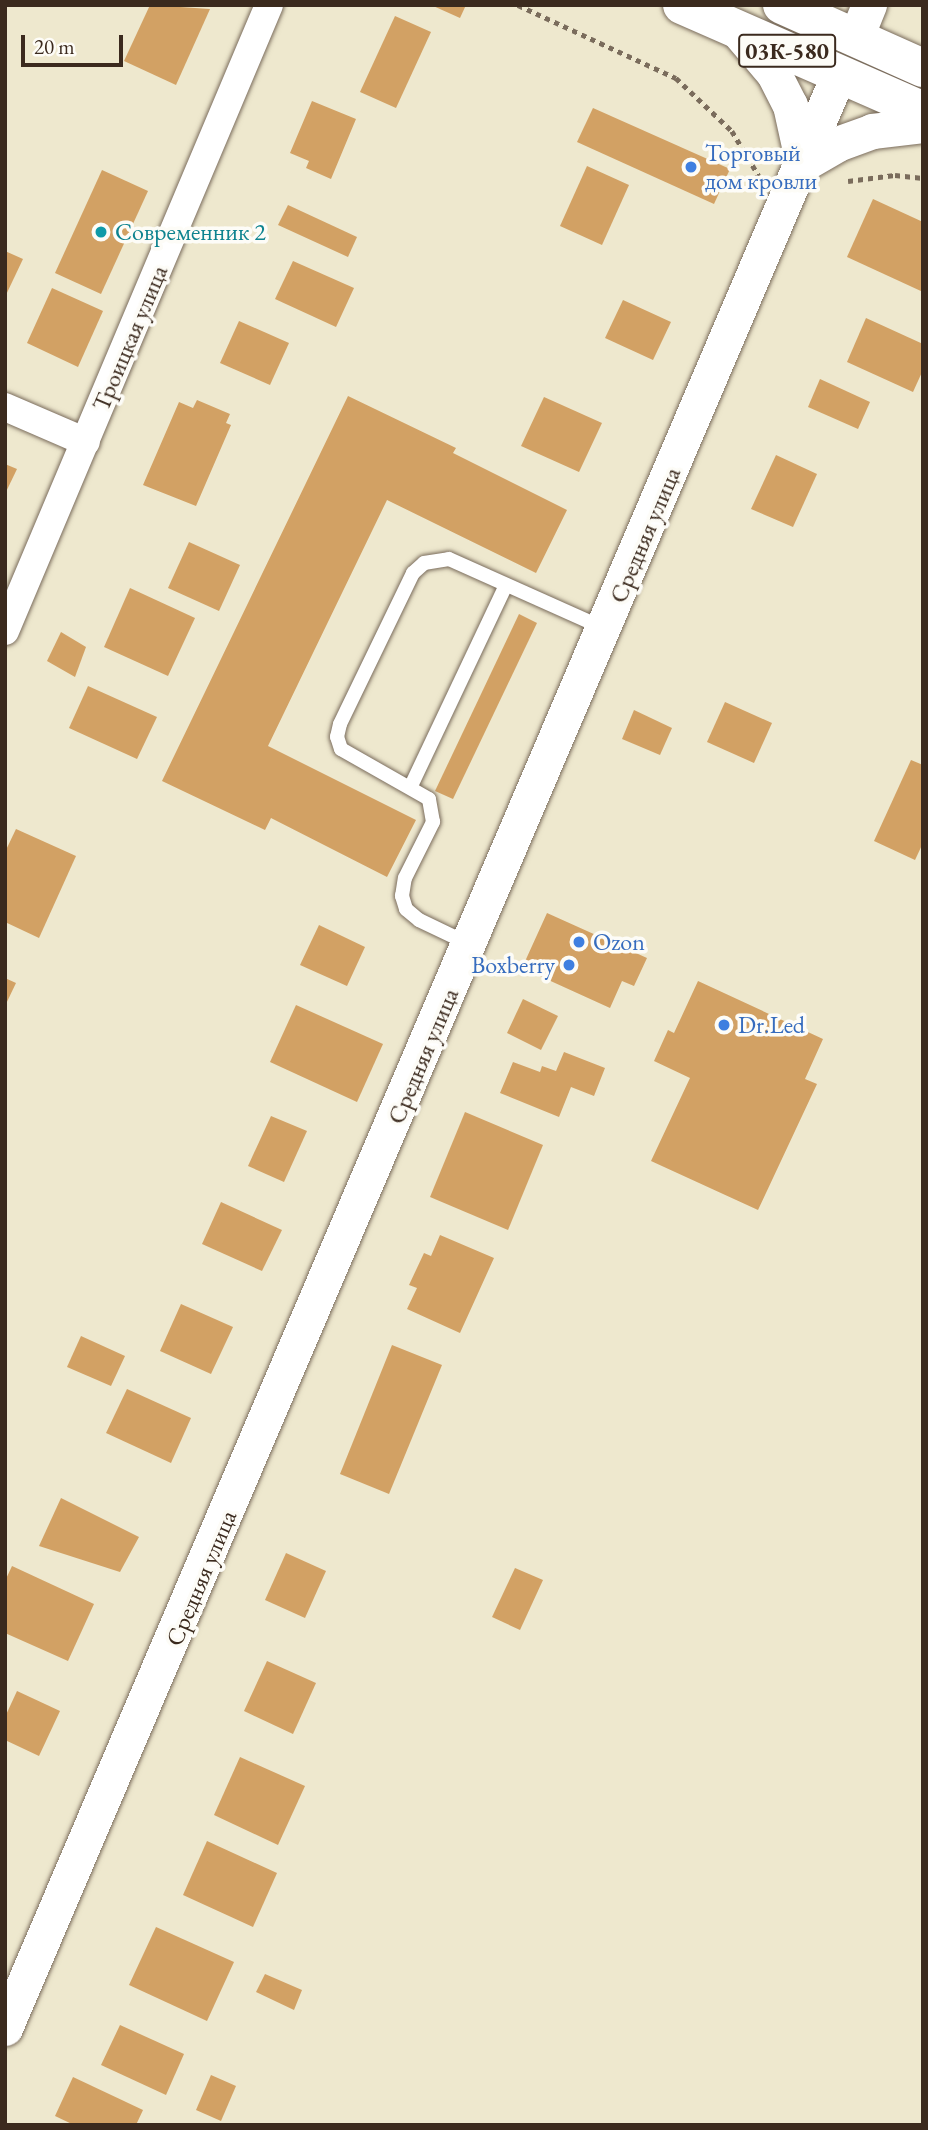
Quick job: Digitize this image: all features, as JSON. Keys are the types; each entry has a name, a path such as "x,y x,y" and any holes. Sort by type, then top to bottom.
{"highway":[{"name":"03К-580","path":"682,5 923,111"},
{"name":"03К-580","path":"782,5 862,21 923,68"},
{"name":"Средняя улица","path":"839,74 862,21"}],"street":[{"name":"Троицкая улица","path":"5,631 270,5"},
{"path":"736,29 774,74 790,105 803,164 862,134 923,125"},
{"name":"Средняя улица","path":"5,2028 605,629 839,74"},
{"path":"5,407 86,442"}],"lane":[{"path":"470,944 406,909 402,895 405,878 433,822 434,809 429,799 411,786 341,748 337,737 340,724 413,573 424,563 449,559 605,629"},
{"path":"411,786 506,584"}],"path":[{"path":"518,5 676,78 732,131 759,176 770,183"},
{"path":"838,185 871,176 923,178"}],"building":[{"path":"150,5 210,9 176,85 124,61"},
{"path":"431,5 466,5 460,18"},
{"path":"395,16 431,32 396,108 360,92"},
{"path":"312,101 356,119 331,179 306,168 309,161 290,153"},
{"path":"593,108 730,169 714,204 577,142"},
{"path":"587,166 629,185 602,245 560,226"},
{"name":"Современник 2","path":"102,170 148,191 101,294 55,273"},
{"path":"873,199 923,222 923,292 847,257"},
{"path":"288,205 357,237 348,257 278,225"},
{"path":"5,251 23,259 5,297"},
{"path":"293,261 354,288 336,327 275,299"},
{"path":"52,288 103,311 78,367 27,343"},
{"path":"623,300 671,322 653,360 605,338"},
{"path":"866,318 923,344 923,370 913,392 847,362"},
{"path":"239,321 289,343 270,385 220,363"},
{"path":"820,379 870,402 858,429 808,407"},
{"path":"348,396 456,448 453,453 567,510 536,573 387,500 268,746 416,820 387,877 271,818 265,830 162,781"},
{"path":"544,397 602,423 579,472 521,446"},
{"path":"197,400 230,414 226,423 231,425 196,506 143,485 179,402 193,408"},
{"path":"776,455 817,474 793,527 751,509"},
{"path":"5,464 17,469 5,494"},
{"path":"189,542 240,565 219,611 168,588"},
{"path":"130,588 195,618 168,676 104,647"},
{"path":"519,614 537,623 453,799 435,791"},
{"path":"61,632 86,647 75,677 47,661"},
{"path":"88,686 157,717 137,759 69,728"},
{"path":"725,702 772,723 754,763 707,742"},
{"path":"634,710 672,728 660,755 622,739"},
{"path":"911,760 923,765 923,843 915,860 874,841"},
{"path":"16,829 76,856 39,938 5,922 5,852"},
{"path":"547,913 647,958 634,986 622,981 610,1008 522,968"},
{"path":"319,925 365,947 347,986 300,965"},
{"path":"5,978 16,983 5,1006"},
{"path":"698,981 823,1039 805,1079 817,1084 758,1210 651,1161 690,1078 654,1061 668,1030 674,1033"},
{"path":"523,999 558,1016 541,1050 507,1033"},
{"path":"296,1005 383,1044 357,1102 270,1062"},
{"path":"564,1052 605,1068 594,1096 571,1087 559,1117 500,1093 513,1062 540,1072 542,1066 556,1071"},
{"path":"465,1112 543,1145 508,1230 430,1197"},
{"path":"271,1116 307,1131 284,1182 248,1166"},
{"path":"221,1202 282,1230 262,1271 202,1244"},
{"path":"440,1235 494,1258 460,1333 407,1309 417,1288 409,1285 424,1253 431,1256"},
{"path":"181,1304 233,1327 211,1374 160,1351"},
{"path":"81,1336 125,1356 111,1386 67,1367"},
{"path":"392,1345 442,1365 389,1494 340,1474"},
{"path":"127,1389 191,1418 171,1463 106,1433"},
{"path":"61,1498 139,1537 120,1572 39,1546"},
{"path":"286,1553 326,1571 305,1618 265,1600"},
{"path":"12,1566 94,1604 68,1661 5,1633 5,1581"},
{"path":"515,1568 543,1580 520,1630 492,1617"},
{"path":"267,1661 316,1683 293,1734 244,1711"},
{"path":"17,1691 60,1711 39,1756 5,1740 5,1717"},
{"path":"240,1757 305,1786 278,1845 214,1815"},
{"path":"207,1841 277,1873 253,1927 183,1895"},
{"path":"156,1927 234,1962 207,2021 129,1985"},
{"path":"265,1974 302,1990 294,2010 256,1992"},
{"path":"120,2025 184,2054 166,2095 101,2065"},
{"path":"211,2075 236,2086 221,2121 196,2110"},
{"path":"73,2077 143,2110 136,2125 74,2125 55,2116"}],"place":[{"name":"Торговый дом кровли","path":"691,167"},
{"name":"Современник 2","path":"101,232"},
{"name":"Ozon","path":"579,942"},
{"name":"Boxberry","path":"569,965"},
{"name":"Dr.Led","path":"724,1025"}]}
